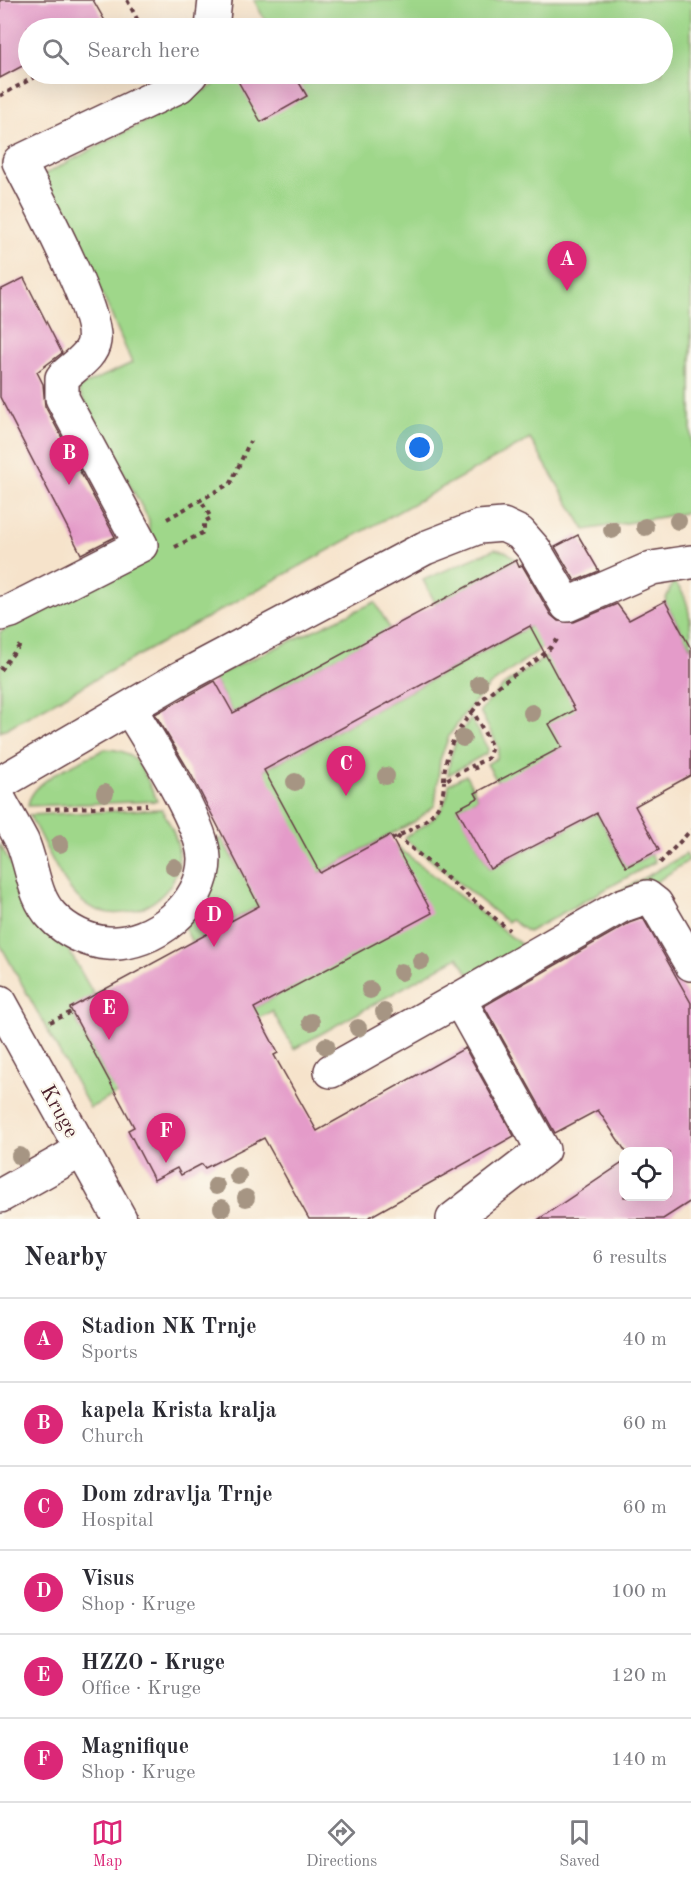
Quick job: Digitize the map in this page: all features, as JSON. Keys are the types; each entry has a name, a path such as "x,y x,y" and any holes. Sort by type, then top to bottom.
{"street":[{"path":"213,18 215,0"},
{"path":"0,614 11,611 141,545 138,535 62,398 62,378 90,351 94,340 93,326 64,251 19,162 181,84"},
{"path":"0,783 175,681 425,548 479,527 503,525 520,532 534,549 567,605 652,568 691,562"},
{"path":"0,801 22,842 38,894 50,915 65,928 84,937 108,943 145,935 178,915 191,901 200,883 204,859 201,834 130,709"},
{"path":"331,1071 621,906 647,897 656,904 691,964"},
{"path":"453,1219 543,1150 459,999"},
{"name":"Kruge","path":"0,1002 120,1219"},
{"path":"0,1196 82,1150"}],"path":[{"path":"127,0 136,18"},
{"path":"0,96 22,84"},
{"path":"138,535 231,483 250,441"},
{"path":"392,838 434,814 442,801 448,753 460,726 503,680 542,656 557,640 567,605"},
{"path":"444,781 475,768 488,758 492,747 473,711"},
{"path":"36,810 158,804"},
{"path":"656,866 665,861 691,830"},
{"path":"397,836 515,934"},
{"path":"57,1019 72,1012"}],"green space":[{"path":"254,0 691,0 691,512 585,530 530,439 0,732 0,632 137,561 149,551 149,520 77,388 132,363 108,307 43,175 214,84 673,84 673,18 264,18"},
{"path":"495,549 507,552 516,560 436,604 423,580"},
{"path":"673,582 679,587 687,602 691,649 665,601"},
{"path":"375,602 390,629 233,713 213,677"},
{"path":"585,615 592,628 585,698 562,747 500,786 487,764 497,758 499,748 480,711 505,684 551,654 567,626"},
{"path":"547,617 542,648 489,686 464,714 449,736 440,760 435,805 415,821 301,883 264,770"},
{"path":"471,719 488,749 487,753 448,775 455,745"},
{"path":"105,749 117,750 134,758 144,772 157,801 28,806 31,796 47,779"},
{"path":"466,775 478,798 458,809 490,869 597,813 626,867 651,854 655,862 528,932 511,920 507,922 405,839 406,836 436,816 445,803 449,784"},
{"path":"162,809 175,836 178,850 178,865 174,879 154,901 127,913 97,910 84,903 76,895 60,875 29,815"},
{"path":"221,838 241,873 250,868 268,901 192,942 183,925 212,843"},
{"path":"0,844 30,900 63,940 94,995 70,1009 112,1086 298,984 395,845 523,946 686,854 689,860 647,888 473,982 458,957 294,1049 272,1011 90,1108 0,944"}],"building":[{"path":"0,0 93,0 103,18 18,18 18,68 0,78"},
{"path":"240,84 300,84 307,96 261,122"},
{"path":"24,278 62,353 37,372 43,384 45,406 115,537 81,554 0,397 0,290"},
{"path":"578,535 599,571 575,581 555,547"},
{"path":"516,560 519,567 522,565 551,615 558,621 574,622 617,604 629,620 665,601 691,649 691,775 635,806 659,850 626,867 597,813 490,869 457,809 478,798 475,793 562,747 549,724 575,710 530,626 264,770 320,873 390,835 432,913 254,1008 278,1053 274,1055 317,1131 465,1048 514,1136 366,1219 309,1219 264,1138 205,1168 202,1164 181,1175 177,1168 154,1180 128,1130 134,1127 70,1008 259,906 191,774 155,714 215,681 233,713"},
{"path":"643,918 691,1003 691,1201 663,1219 539,1219 619,1165 619,1201 673,1201 673,1147 623,1147 598,1110 555,1133 484,1006 629,923"}],"place":[{"name":"Stadion NK Trnje","path":"567,291"},
{"name":"kapela Krista kralja","path":"69,485"},
{"name":"Dom zdravlja Trnje","path":"346,796"},
{"name":"Visus","path":"214,947"},
{"name":"HZZO - Kruge","path":"109,1040"},
{"name":"Magnifique","path":"166,1163"}]}
